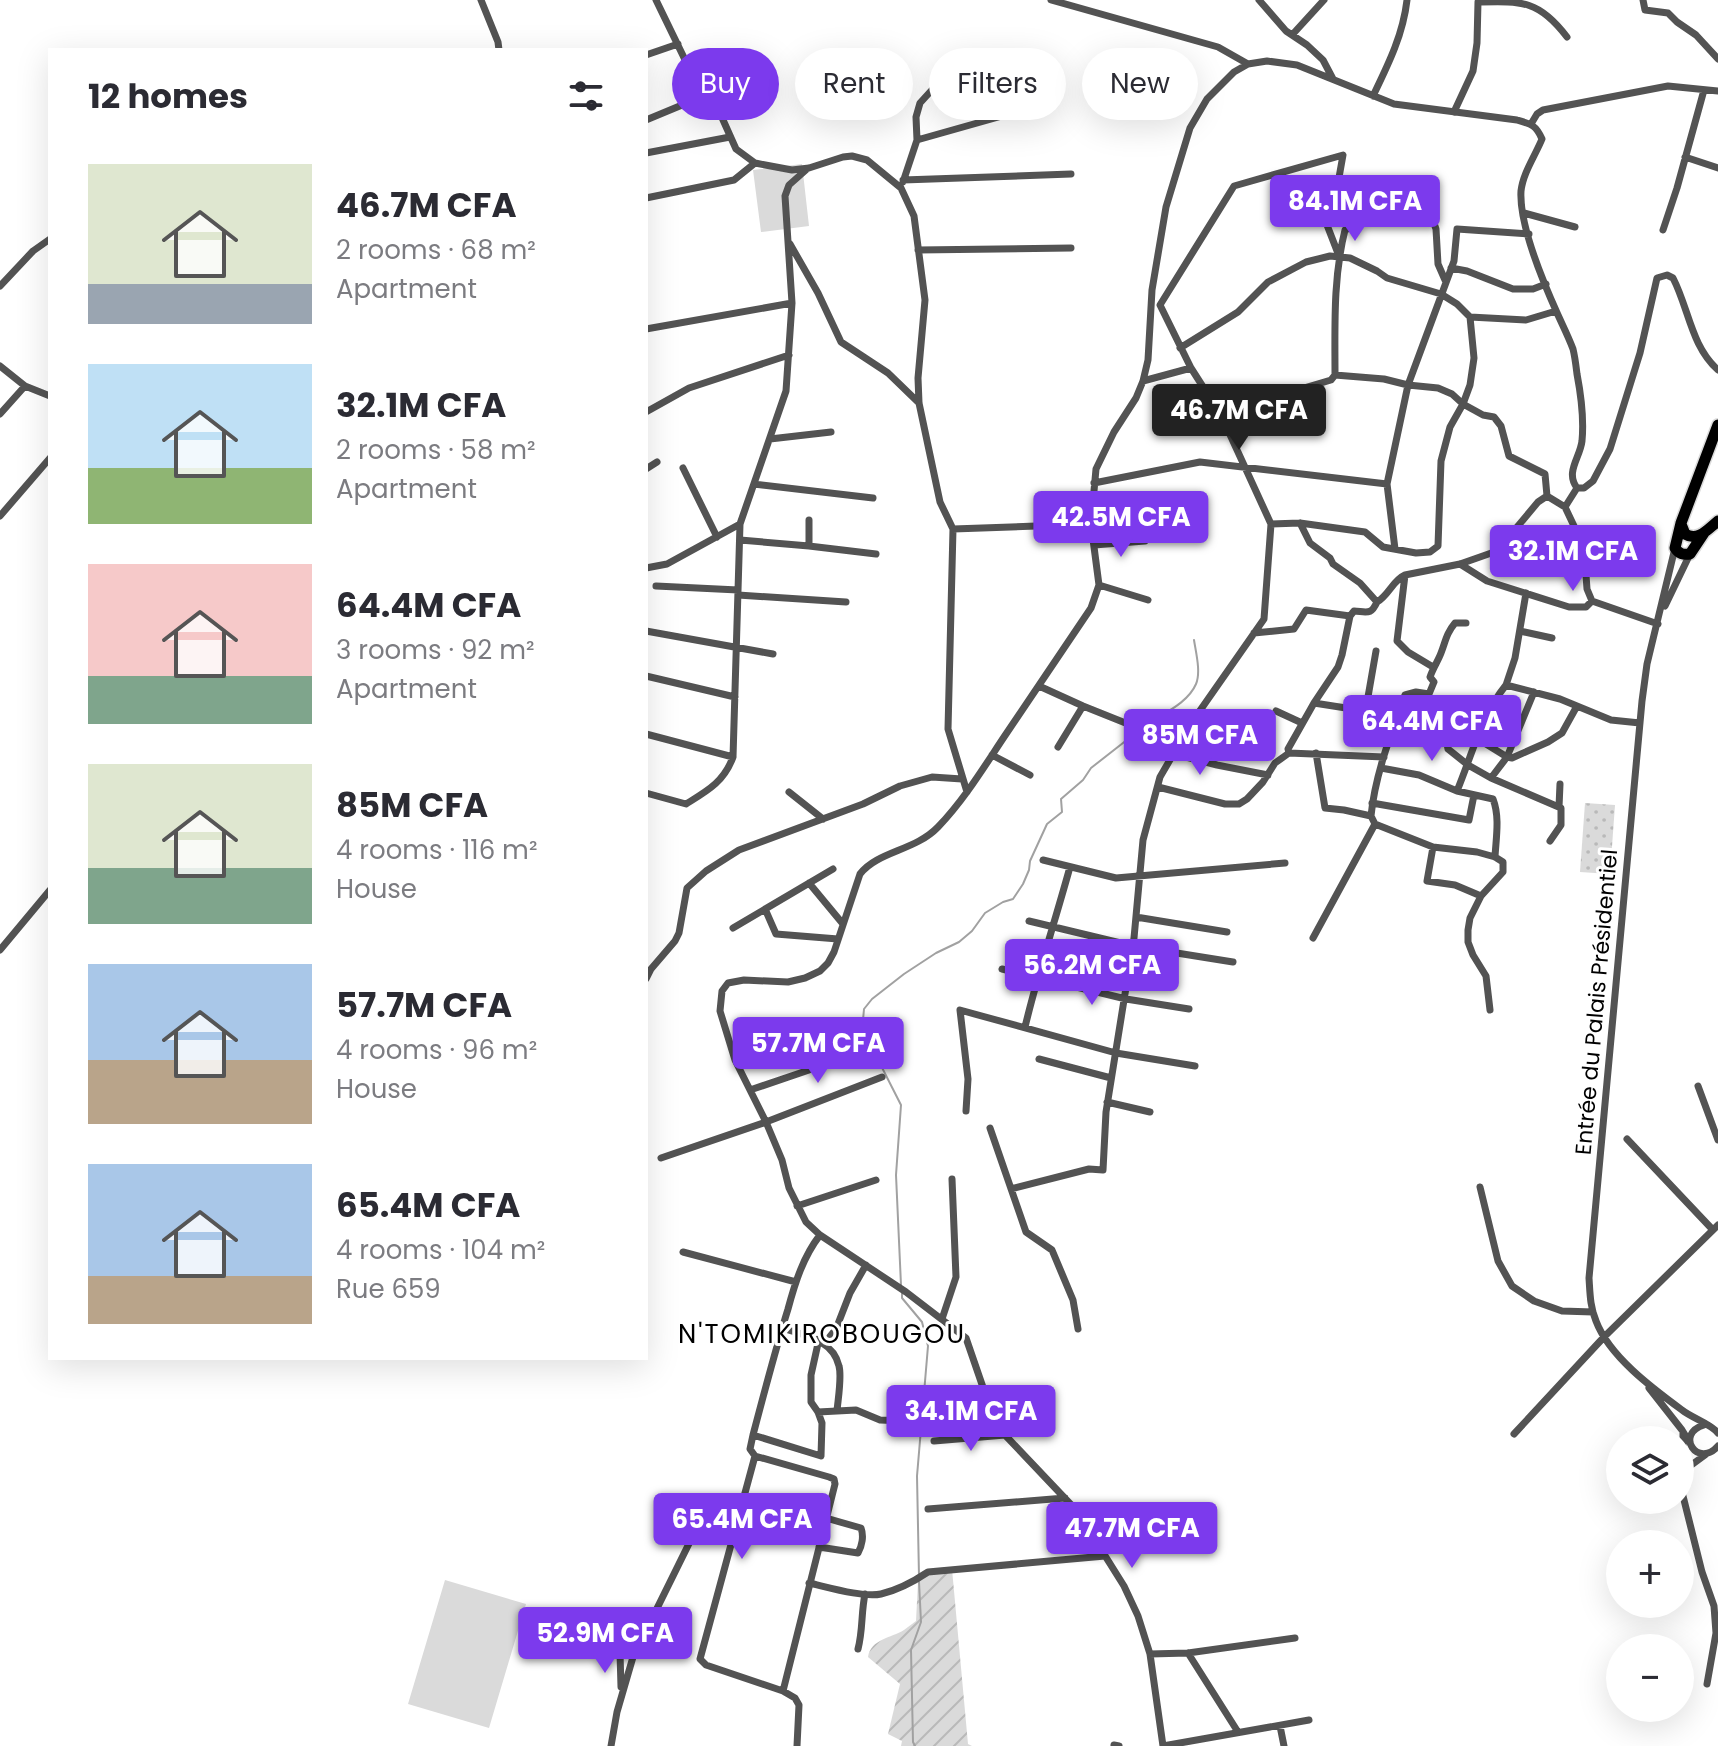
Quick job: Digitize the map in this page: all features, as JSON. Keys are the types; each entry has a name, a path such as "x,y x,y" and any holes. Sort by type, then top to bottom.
{"highway":[{"path":"1704,533 1690,554 1679,554 1675,548 1681,523 1718,425"},
{"path":"1681,523 1685,534 1696,537 1718,521"}],"street":[{"path":"481,0 499,48"},
{"path":"656,0 680,48"},
{"path":"1051,0 1218,47 1248,64"},
{"path":"1259,0 1286,31 1323,60 1333,80"},
{"path":"1292,35 1324,0"},
{"path":"1373,96 1393,55 1407,0"},
{"path":"1643,0 1645,10 1668,13 1696,35 1718,59"},
{"path":"1454,112 1473,71 1478,2 1522,1 1543,10 1567,37"},
{"path":"648,54 678,44"},
{"path":"1309,1720 1163,1746 1150,1654 1124,1586 1077,1511 1005,1435 987,1399 966,1338 806,1222 789,1188 782,1160 766,1122 735,1060 720,1011 722,991 728,983 744,980 788,982 805,978 828,963 860,874 866,866 924,839 937,828 967,792 1091,608 1099,585 1091,524 1096,469 1143,381 1148,360 1152,290 1166,207 1190,128 1207,99 1234,72 1248,64 1267,61 1297,65 1394,104 1517,120 1531,124 1538,130 1542,139 1524,177 1521,193 1529,234 1573,349 1582,443 1572,472 1577,488"},
{"path":"1531,124 1543,110 1668,86 1718,91"},
{"path":"1663,230 1704,90"},
{"path":"902,184 917,140 916,117 920,103 929,93"},
{"path":"648,119 672,109"},
{"path":"723,120 736,149 755,163 792,170 843,157 867,160 902,184 914,216 925,300 918,378 919,403 940,502 953,529 948,729 967,792"},
{"path":"917,140 988,120"},
{"path":"648,153 730,137"},
{"path":"1011,1189 1089,1169 1103,1170 1107,1102 1126,999 1143,840 1160,777 1191,724 1264,619 1271,524 1221,415 1191,368 1160,305 1234,186 1343,155 1332,217 1327,225 1339,256"},
{"path":"1685,157 1718,168"},
{"path":"648,198 734,180 755,163"},
{"path":"648,794 686,804 728,772 733,757 740,524 786,391 792,303 785,196 789,185 809,168"},
{"path":"902,184 1071,174"},
{"path":"1221,415 1331,380 1335,375 1336,289 1345,230 1375,215 1382,218 1427,204 1436,229 1438,264 1445,280"},
{"path":"1524,213 1575,227"},
{"path":"1395,549 1387,484 1408,385 1454,261 1457,229 1529,234"},
{"path":"0,286 33,251 48,240"},
{"path":"789,243 818,293 841,342 888,373 919,403"},
{"path":"918,250 1071,248"},
{"path":"1180,348 1238,312 1268,282 1306,262 1339,256 1350,258 1387,278 1441,294 1470,317 1474,358 1470,385 1450,427 1441,461 1438,546 1430,552 1416,553 1383,547 1365,532 1300,523 1271,524"},
{"path":"1451,268 1513,289 1533,289 1546,284"},
{"path":"1577,488 1584,488 1593,481 1610,449 1640,353 1657,278 1667,275 1673,278 1695,337 1706,357 1718,370"},
{"path":"648,329 792,303"},
{"path":"1470,317 1526,320 1556,311"},
{"path":"648,411 689,388 789,355"},
{"path":"0,366 25,386 48,395"},
{"path":"1143,381 1191,368"},
{"path":"1335,375 1438,388 1483,415 1494,417 1501,426 1509,456 1545,474 1547,496"},
{"path":"0,414 25,386"},
{"path":"770,439 831,432"},
{"path":"0,516 48,460"},
{"path":"648,468 657,462"},
{"path":"1094,483 1200,462 1387,484"},
{"path":"683,468 717,537"},
{"path":"754,484 873,498"},
{"path":"1565,507 1577,488"},
{"path":"1547,496 1565,507 1574,526 1585,561 1592,601 1659,620"},
{"path":"1289,753 1288,749 1302,723 1338,667 1350,616 1354,611 1373,611 1377,602 1387,595 1400,577 1460,564 1497,551 1538,502 1547,496"},
{"path":"809,520 809,546"},
{"path":"1300,523 1310,543 1360,583 1377,602"},
{"path":"648,568 667,564 740,524"},
{"path":"953,529 1091,524"},
{"path":"740,540 876,554"},
{"path":"1094,545 1145,541"},
{"name":"Entrée du Palais Présidentiel","path":"1675,548 1647,664 1640,723 1589,1278 1593,1312 1604,1337 1618,1355 1684,1412 1717,1430"},
{"name":"Entrée du Palais Présidentiel","path":"1659,620 1690,554"},
{"path":"1460,564 1487,581 1569,607 1586,607 1592,601"},
{"path":"1405,575 1397,641 1408,652 1433,667"},
{"path":"1099,585 1148,600"},
{"path":"656,586 846,602"},
{"path":"1457,791 1492,702 1506,685 1515,658 1526,593"},
{"path":"1254,633 1294,629 1308,609 1350,616"},
{"path":"1313,938 1373,820 1372,803 1405,695 1416,692 1429,694 1434,682 1430,677 1445,638 1455,623 1466,623"},
{"path":"648,631 773,654"},
{"path":"1520,631 1552,638"},
{"path":"1365,714 1376,651"},
{"path":"648,676 735,697"},
{"path":"1506,685 1577,706 1611,720 1640,723"},
{"path":"1039,686 1143,730 1186,757 1268,775"},
{"path":"1491,778 1507,757 1534,692"},
{"path":"1314,703 1346,708 1443,736 1448,749 1468,765 1559,807"},
{"path":"1058,747 1083,706"},
{"path":"1478,739 1512,758 1562,733 1577,706"},
{"path":"1276,711 1302,723"},
{"path":"1191,724 1255,727"},
{"path":"648,735 733,757"},
{"path":"1158,787 1225,804 1239,804 1247,799 1275,763 1289,753 1384,757"},
{"path":"1316,753 1325,808 1344,810 1373,820 1433,847 1477,852 1503,862 1503,872 1481,896 1470,918 1468,942 1486,976 1490,1010"},
{"path":"992,755 1030,775"},
{"path":"1381,768 1419,775 1457,791 1493,799 1496,807 1495,857"},
{"path":"648,975 679,933 687,888 706,871 739,850 863,804 900,786 932,777 962,779"},
{"path":"1550,841 1561,825 1560,784"},
{"path":"789,792 823,819"},
{"path":"1372,803 1469,820 1474,795"},
{"path":"1433,847 1427,881 1455,885 1481,896"},
{"path":"1043,860 1116,878 1285,863"},
{"path":"1025,1027 1070,867"},
{"path":"733,928 833,869"},
{"path":"809,883 843,924"},
{"path":"0,950 48,892"},
{"path":"765,909 776,934 838,939"},
{"path":"1136,917 1227,932"},
{"path":"1029,921 1133,946 1233,962"},
{"path":"1002,969 1126,999 1189,1009"},
{"path":"966,1111 968,1079 960,1010 1116,1053 1195,1066"},
{"path":"735,1060 813,1035"},
{"path":"1039,1059 1111,1078"},
{"path":"750,1090 809,1070"},
{"path":"661,1158 882,1077"},
{"path":"1698,1086 1718,1140"},
{"path":"1107,1102 1150,1112"},
{"path":"990,1128 1026,1232 1052,1250 1073,1300 1078,1329"},
{"path":"1514,1434 1604,1337 1715,1228 1627,1139"},
{"path":"942,1319 956,1277 952,1179"},
{"path":"797,1206 876,1180"},
{"path":"1480,1187 1498,1261 1512,1286 1534,1301 1562,1311 1593,1312"},
{"path":"783,1691 835,1484 834,1479 755,1456 750,1449 796,1282 810,1248 820,1235"},
{"path":"683,1252 796,1282"},
{"path":"753,1435 821,1456 822,1423 811,1402 811,1375 821,1342 836,1329 850,1293 866,1265"},
{"path":"782,1328 821,1342 836,1358 840,1367 837,1411"},
{"name":"Entrée du Palais Présidentiel","path":"1640,1377 1679,1426"},
{"path":"818,1412 856,1410 880,1420 905,1421"},
{"path":"1694,1430 1704,1425"},
{"path":"934,1441 1005,1435"},
{"path":"1694,1463 1718,1446"},
{"path":"1694,1449 1707,1454"},
{"path":"755,1456 700,1659 706,1665 795,1698 799,1705 797,1746"},
{"path":"928,1509 1066,1498"},
{"path":"611,1746 633,1657 711,1499"},
{"path":"1688,1514 1714,1606 1716,1633 1707,1684"},
{"path":"819,1547 852,1553 858,1553 860,1549 861,1528 826,1518"},
{"path":"809,1583 878,1595 911,1583 928,1572 1105,1556"},
{"path":"858,1649 865,1594"},
{"path":"1150,1654 1188,1653 1295,1638"},
{"path":"620,1653 622,1695"},
{"path":"1188,1653 1238,1732"},
{"path":"1280,1726 1284,1746"}],"shaded area":[{"path":"802,164 809,226 761,232 753,170"},
{"path":"1585,803 1615,805 1610,874 1580,872"},
{"path":"952,1569 968,1744 972,1746 901,1746 902,1741 888,1734 900,1684 868,1657 877,1643 916,1621 918,1582 928,1571"},
{"path":"445,1580 526,1604 489,1728 408,1704"}],"waterway":[{"path":"1142,728 1179,704 1192,691 1198,674 1194,640"},
{"path":"901,1285 896,1175 901,1105 869,1042 863,1020 864,1009 904,974 959,942 985,913 1013,899 1023,884 1047,824 1062,812 1061,799 1083,780 1091,768 1137,732"},
{"path":"902,1291 902,1298 922,1322 928,1346 917,1476 919,1576"},
{"path":"915,1746 911,1650 921,1622 919,1582"}],"district":[{"name":"N'TOMIKIROBOUGOU","path":"822,1334"}]}
